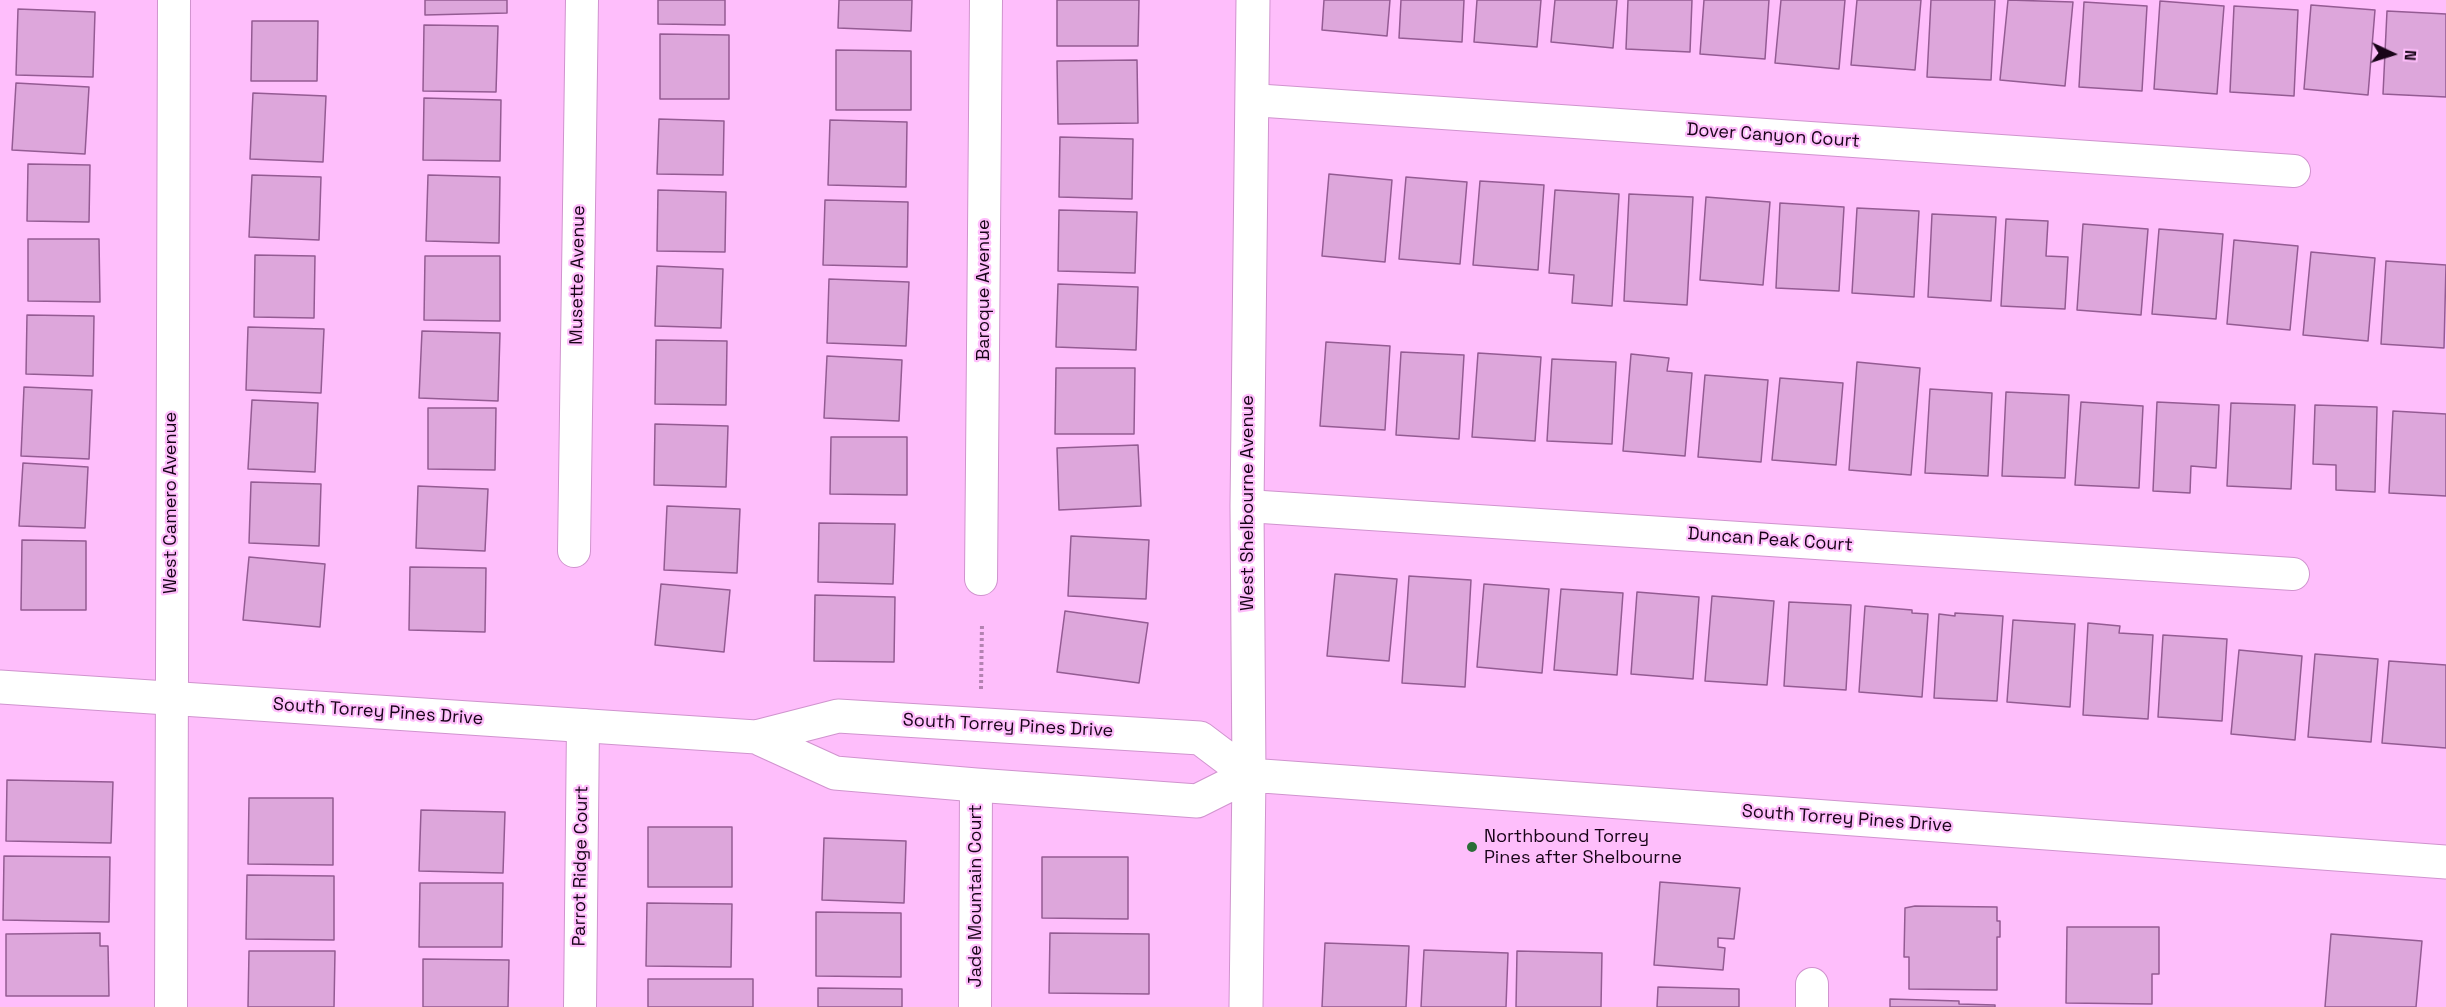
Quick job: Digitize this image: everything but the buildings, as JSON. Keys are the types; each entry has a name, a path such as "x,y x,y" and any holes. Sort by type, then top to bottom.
{"street":[{"name":"West Camero Avenue","path":"171,1007 170,698 174,0"},
{"name":"Musette Avenue","path":"574,551 582,0"},
{"name":"Baroque Avenue","path":"981,579 986,0"},
{"name":"West Shelbourne Avenue","path":"1246,1007 1249,776 1246,506 1253,0"},
{"name":"Dover Canyon Court","path":"1252,100 2294,171"},
{"name":"Duncan Peak Court","path":"1246,506 2293,574"},
{"name":"South Torrey Pines Drive","path":"0,687 756,737 838,716 1200,738 1249,776"},
{"name":"Parrot Ridge Court","path":"580,1007 583,725"},
{"name":"South Torrey Pines Drive","path":"756,737 834,773 976,785 1197,801 1249,776 2446,862"},
{"name":"Jade Mountain Court","path":"975,1007 976,785"}],"path":[{"path":"980,696 982,624"}],"place":[{"name":"Northbound Torrey Pines after Shelbourne","path":"1472,847"}]}
